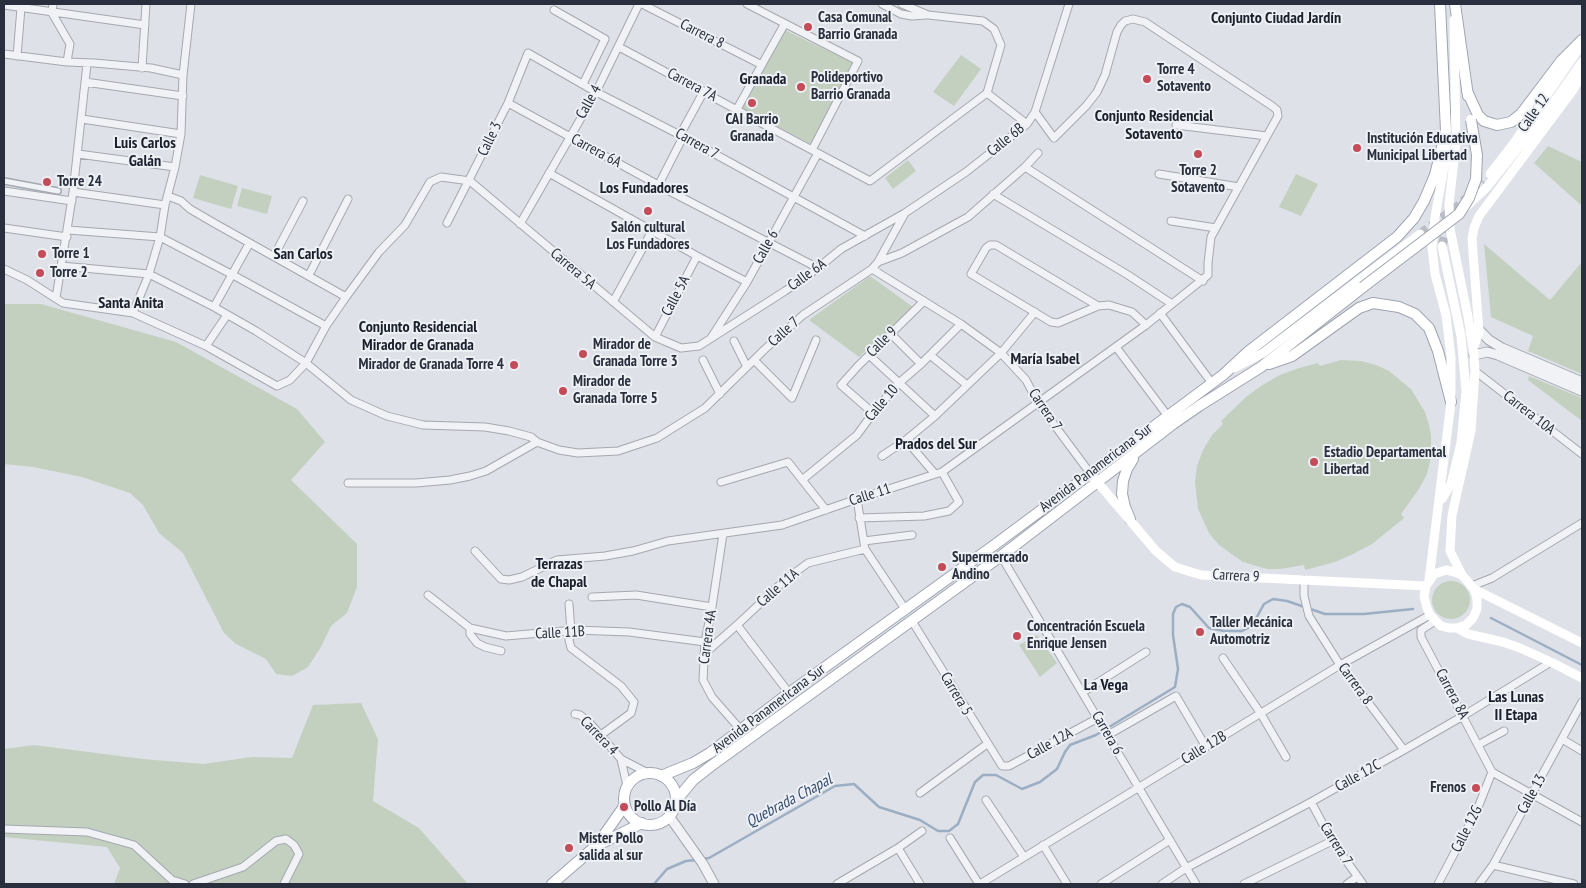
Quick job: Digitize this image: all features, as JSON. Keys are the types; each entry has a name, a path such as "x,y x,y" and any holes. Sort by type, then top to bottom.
{"main road":[{"name":"Avenida Panamericana Sur","path":"661,776 693,763 710,753 1223,374 1249,351 1397,237 1414,218 1424,201 1435,175 1446,131 1440,4"},
{"path":"1446,131 1446,156 1435,217 1432,247 1435,274 1446,315 1451,357 1451,402 1439,504 1424,596 1432,618 1441,626 1457,628 1466,625 1473,618 1477,609 1477,599 1473,588 1462,575 1450,551 1452,515 1470,431 1475,371 1468,317 1450,229 1449,204 1456,143 1455,4"},
{"path":"1261,367 1459,214 1469,198 1476,178 1477,155 1455,4"},
{"path":"1467,91 1478,115 1484,122 1497,125 1511,122 1521,114 1561,61 1582,40"},
{"name":"Calle 12","path":"1484,182 1514,143 1582,44"},
{"name":"Calle 12","path":"1459,214 1487,188 1582,62"},
{"path":"1474,352 1479,332 1472,239 1474,228 1479,216 1574,90 1582,74"},
{"path":"1223,374 1262,353 1420,234"},
{"path":"1439,504 1451,484 1461,443 1466,391 1461,336 1442,246"},
{"path":"1261,367 1292,356 1359,308 1373,303 1384,304 1400,307 1415,314 1429,328 1438,351 1451,402"},
{"name":"Avenida Panamericana Sur","path":"675,802 693,780 1001,556 1199,406 1261,367"},
{"path":"1130,519 1123,501 1123,481 1127,469 1143,448"},
{"name":"Carrera 9","path":"1090,473 1156,551 1175,567 1201,575 1427,583"},
{"path":"1427,583 1434,574 1446,570 1462,575"},
{"path":"1473,588 1582,644"},
{"path":"1457,628 1468,634 1503,642 1551,662 1582,678"},
{"path":"648,773 661,776 674,789 675,802 669,816 661,822 654,824 642,823 631,816 625,805 627,786 636,777 648,773"},
{"path":"552,884 597,845 625,805"},
{"path":"597,845 642,823"}],"street":[{"path":"53,4 52,13 70,44 66,62"},
{"path":"142,68 146,4"},
{"path":"134,313 149,274 160,237 165,205 175,166 181,134 184,96 183,75 192,4"},
{"name":"Calle 4","path":"520,224 596,92 640,4"},
{"name":"Carrera 8","path":"640,4 762,65"},
{"path":"737,109 784,24 746,4"},
{"path":"882,4 901,14 983,21 994,29 1001,45 988,93 1027,124"},
{"path":"902,4 928,15"},
{"name":"Calle 6B","path":"905,213 966,172 1027,124 1035,112 1069,4"},
{"path":"4,5 145,25"},
{"path":"16,56 21,8"},
{"path":"554,10 605,39 583,84"},
{"path":"1026,167 1203,281 1208,275 1211,237 1278,116 1277,110 1145,22 1134,19 1121,24 1105,75 1097,92 1086,106 1054,138 1035,112"},
{"name":"Calle 6","path":"710,340 747,282 794,198 858,61 784,24"},
{"name":"Carrera 7A","path":"619,47 870,181 988,93"},
{"name":"Carrera 7","path":"528,53 596,92 682,136 865,236"},
{"name":"Calle 3","path":"447,223 508,103 528,53"},
{"path":"4,54 66,62 142,68 183,75"},
{"path":"56,298 72,201 87,64"},
{"path":"84,82 184,96"},
{"path":"659,184 704,91"},
{"name":"Carrera 6A","path":"508,103 818,268"},
{"path":"82,119 181,134"},
{"path":"1176,125 1267,136"},
{"path":"78,154 175,166"},
{"path":"878,262 902,253 968,217 1026,167 1038,154"},
{"path":"549,173 747,282"},
{"path":"1159,174 1239,187"},
{"path":"4,268 63,303 134,313 206,346 277,386 290,380 306,363 326,326 379,252 405,224 430,182 441,177 470,181"},
{"path":"4,181 58,191"},
{"name":"Carrera 5A","path":"470,181 655,336 681,348 699,346 710,340"},
{"path":"4,191 72,201"},
{"path":"73,192 165,205"},
{"path":"994,194 1120,270 1172,304"},
{"path":"168,196 181,201 190,210 346,297"},
{"path":"309,275 348,199"},
{"path":"274,256 303,201"},
{"name":"Calle 6A","path":"710,340 818,268 841,249 905,213"},
{"name":"Calle 7","path":"149,274 214,307 306,363 352,400 387,416 423,425 485,427 509,431 531,437 537,442 559,450 578,453 618,451 657,438 706,408 803,315 872,269 878,262 905,213"},
{"path":"1171,221 1216,228"},
{"path":"4,228 160,237 326,326"},
{"path":"613,302 652,231"},
{"path":"214,307 249,244"},
{"path":"1098,306 996,246 990,245 986,248 970,274 1051,322 1058,323 1098,306 1109,305 1132,312 1146,325"},
{"name":"Calle 5A","path":"655,336 697,256"},
{"path":"61,266 149,274"},
{"name":"Carrera 7","path":"872,269 961,324 1001,353 1026,380 1038,403 1090,473"},
{"name":"Calle 11","path":"474,551 502,579 509,580 522,577 557,560 614,554 633,551 668,541 782,525 938,473 1116,347 1203,281"},
{"name":"Calle 9","path":"873,413 842,385 869,355 924,301"},
{"path":"882,456 906,440 967,386 1001,353 1035,312"},
{"path":"1160,313 1211,382"},
{"path":"206,346 227,315"},
{"path":"1468,317 1479,332 1502,348 1582,382"},
{"name":"Calle 10","path":"802,480 857,435 899,382 921,364 961,324"},
{"path":"890,334 921,364"},
{"path":"754,360 792,398 816,340"},
{"path":"734,341 747,368"},
{"path":"1116,347 1167,415"},
{"path":"1474,352 1487,352 1498,355 1582,391"},
{"path":"869,355 935,416"},
{"path":"930,355 967,386"},
{"path":"703,360 720,394"},
{"name":"Carrera 10A","path":"1475,371 1582,454"},
{"path":"859,518 924,516 950,510 959,502 938,473 906,440"},
{"path":"348,483 416,484 470,476 486,471 537,442"},
{"path":"721,482 788,462 826,510"},
{"path":"857,499 865,545 905,609"},
{"path":"1473,588 1582,523"},
{"name":"Carrera 4A","path":"723,534 705,642 703,680 712,697 740,729"},
{"name":"Calle 11A","path":"704,654 785,580 808,563 865,545 912,535"},
{"name":"Carrera 6","path":"1001,556 1196,884"},
{"name":"Carrera 8","path":"1304,580 1304,596 1309,616 1340,665 1404,750"},
{"name":"Calle 11B","path":"428,595 470,628 506,636 570,631 629,632 705,642"},
{"path":"592,597 636,595 712,607"},
{"path":"569,604 569,640 571,648 621,686 634,702 631,713 601,735"},
{"name":"Calle 12B","path":"979,884 1340,665 1432,618"},
{"name":"Carrera 8A","path":"1432,618 1421,630 1421,637 1492,772"},
{"name":"Carrera 5","path":"912,621 1002,766"},
{"path":"737,625 789,693"},
{"path":"470,628 470,634 477,643 501,651"},
{"path":"1083,692 1146,652"},
{"path":"1223,658 1261,714 1286,757"},
{"name":"Calle 12C","path":"1162,884 1186,868 1312,802 1404,750 1551,662"},
{"path":"1107,734 1176,696 1206,747"},
{"name":"Calle 13","path":"1479,884 1493,865 1582,702"},
{"name":"Carrera 4","path":"575,714 580,715 601,735 621,759 648,773"},
{"name":"Calle 12A","path":"1002,766 1009,766 1100,720"},
{"path":"1478,745 1504,731"},
{"path":"1562,739 1582,751"},
{"path":"920,793 987,744"},
{"path":"621,759 627,786"},
{"path":"1492,772 1582,822"},
{"name":"Calle 12G","path":"1438,884 1477,810 1492,772"},
{"path":"986,800 1024,857"},
{"name":"Carrera 7","path":"1312,802 1332,841 1363,884"},
{"path":"669,816 697,854 714,884"},
{"path":"4,829 87,832 134,845 172,880 185,884"},
{"path":"837,884 898,848 922,830"},
{"path":"950,838 979,884"},
{"path":"192,884 243,867 276,841 286,839 294,845 299,854 284,884"},
{"path":"1101,884 1170,840"},
{"path":"1244,884 1332,841"},
{"path":"1043,845 1067,884"},
{"path":"898,848 920,884"},
{"path":"1493,865 1574,884"},
{"path":"1347,884 1357,877"}],"green space":[{"name":"Polideportivo Barrio Granada","path":"785,30 859,66 817,147 742,108"},
{"path":"961,55 981,69 954,106 933,92"},
{"path":"1548,146 1582,162 1582,206 1534,163"},
{"path":"908,160 916,171 893,189 885,178"},
{"path":"1296,174 1318,184 1301,216 1279,207"},
{"path":"200,175 238,186 231,209 193,198"},
{"path":"242,188 272,196 267,214 237,206"},
{"path":"1484,244 1550,300 1582,262 1582,374 1528,351 1533,336 1491,317"},
{"path":"870,276 913,307 859,357 809,320"},
{"path":"4,304 41,304 176,342 297,409 325,442 291,480 357,544 357,587 347,613 331,626 321,647 308,667 292,676 276,674 266,659 236,644 224,633 183,553 159,533 143,505 130,493 82,477 33,467 4,464"},
{"name":"Estadio Departamental Libertad","path":"1341,360 1361,361 1376,365 1389,371 1411,389 1425,412 1429,425 1431,457 1427,474 1401,514 1404,518 1372,544 1351,555 1335,562 1305,570 1304,565 1267,569 1243,562 1219,545 1209,533 1198,509 1195,482 1197,466 1203,450 1212,435 1223,424 1221,421 1246,397 1261,386 1280,375 1299,368 1318,363 1320,366"},
{"path":"1529,376 1582,398 1582,421 1528,380"},
{"path":"1451,581 1464,587 1470,600 1464,613 1451,619 1438,613 1432,600 1438,587"},
{"path":"1037,635 1057,663 1040,677 1019,645"},
{"path":"361,703 378,739 373,801 419,828 468,884 114,884 120,868 107,847 4,837 4,749 34,745 143,759 203,764 252,757 292,758 313,705"}],"waterway":[{"name":"Quebrada Chapal","path":"702,859 709,858 835,786 854,784 879,807 920,820 938,831 949,831 958,824 975,782 983,775 996,775 1022,789 1040,782 1057,769 1070,745 1096,735 1175,687 1178,669 1173,635 1173,614 1176,607 1182,604 1190,607 1209,628 1224,631 1242,631 1252,626 1264,604 1273,599 1287,601 1325,614 1364,614 1413,609"},
{"path":"1491,618 1582,665"},
{"name":"Quebrada Chapal","path":"654,884 667,869 686,861 696,860"}],"tunnel":[{"path":"1420,234 1458,206 1484,182"},
{"path":"1442,246 1451,222"}],"place":[{"name":"Casa Comunal Barrio Granada","path":"808,27"},
{"name":"Torre 4 Sotavento","path":"1147,79"},
{"name":"Polideportivo Barrio Granada","path":"801,87"},
{"name":"CAI Barrio Granada","path":"752,103"},
{"name":"Institución Educativa Municipal Libertad","path":"1357,148"},
{"name":"Torre 2 Sotavento","path":"1198,154"},
{"name":"Torre 24","path":"47,182"},
{"name":"Salón cultural Los Fundadores","path":"648,211"},
{"name":"Torre 1","path":"42,254"},
{"name":"Torre 2","path":"40,273"},
{"name":"Mirador de Granada Torre 3","path":"583,354"},
{"name":"Mirador de Granada Torre 4","path":"514,365"},
{"name":"Mirador de Granada Torre 5","path":"563,391"},
{"name":"Estadio Departamental Libertad","path":"1314,462"},
{"name":"Supermercado Andino","path":"942,567"},
{"name":"Taller Mecánica Automotriz","path":"1200,632"},
{"name":"Concentración Escuela Enrique Jensen","path":"1017,636"},
{"name":"Frenos","path":"1476,788"},
{"name":"Pollo Al Día","path":"624,807"},
{"name":"Mister Pollo salida al sur","path":"569,848"}],"district":[{"name":"Conjunto Ciudad Jardín","path":"1276,18"},
{"name":"Granada","path":"763,79"},
{"name":"Conjunto Residencial Sotavento","path":"1154,125"},
{"name":"Luis Carlos Galán","path":"145,152"},
{"name":"Los Fundadores","path":"644,188"},
{"name":"San Carlos","path":"303,254"},
{"name":"Santa Anita","path":"131,303"},
{"name":"Conjunto Residencial Mirador de Granada","path":"418,336"},
{"name":"María Isabel","path":"1045,359"},
{"name":"Prados del Sur","path":"936,444"},
{"name":"Terrazas de Chapal","path":"559,573"},
{"name":"La Vega","path":"1106,685"},
{"name":"Las Lunas II Etapa","path":"1516,706"}]}
